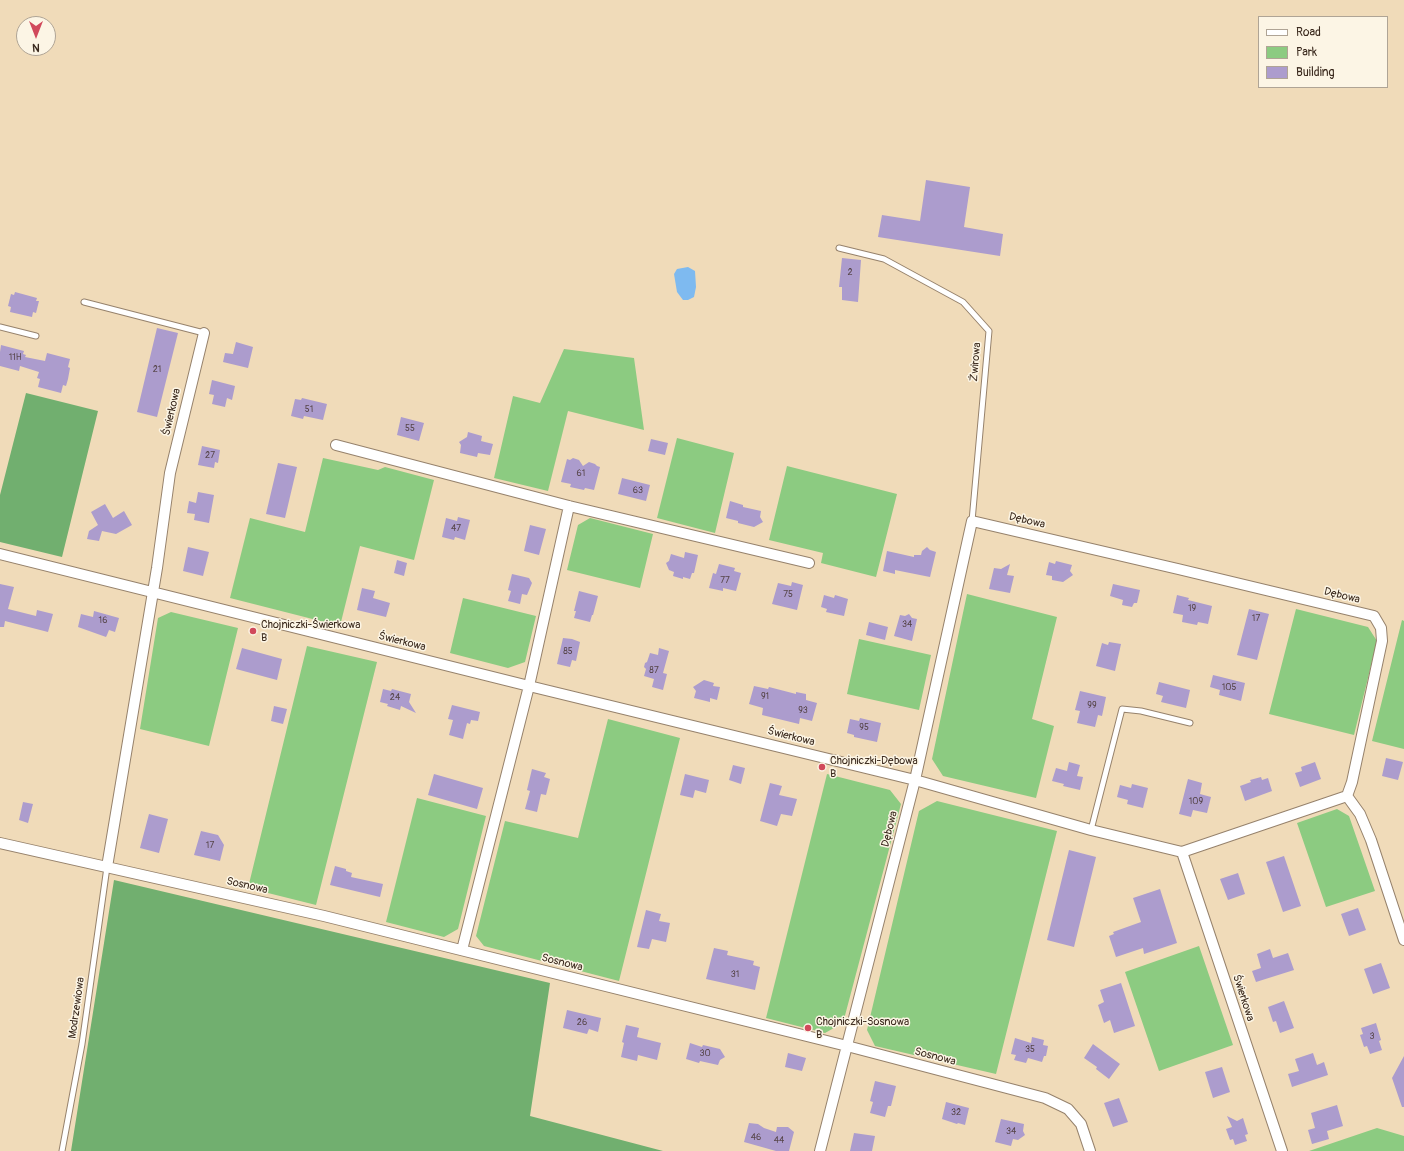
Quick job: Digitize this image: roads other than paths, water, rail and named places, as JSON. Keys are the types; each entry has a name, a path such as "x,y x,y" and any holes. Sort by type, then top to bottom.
{"street":[{"name":"Świerkowa","path":"107,867 170,473 204,333"},
{"path":"336,445 569,506 809,563"},
{"path":"462,950 529,686 569,506"},
{"name":"Dębowa","path":"820,1151 915,780 972,521 1374,616 1381,628 1382,641 1352,782 1347,796"},
{"name":"Świerkowa","path":"0,554 529,686 915,780 1092,830 1182,852 1282,1151"},
{"path":"1182,852 1347,796 1360,814 1371,840 1404,940"},
{"name":"Sosnowa","path":"0,842 324,916 847,1046 1045,1098 1068,1109 1077,1119 1081,1124 1090,1151"}],"lane":[{"name":"Żwirowa","path":"839,248 884,260 962,302 989,331 972,521"},
{"path":"84,302 204,333"},
{"path":"0,327 36,336"},
{"path":"1092,830 1122,709 1141,711 1190,723"},
{"name":"Modrzewiowa","path":"62,1151 82,1044 107,867"}],"water":[{"path":"688,267 695,271 696,287 694,297 688,300 683,300 677,292 674,274 677,269"}],"place":[{"name":"Chojniczki-Świerkowa B","path":"253,631"},
{"name":"Chojniczki-Dębowa B","path":"822,767"},
{"name":"Chojniczki-Sosnowa B","path":"808,1028"}]}
